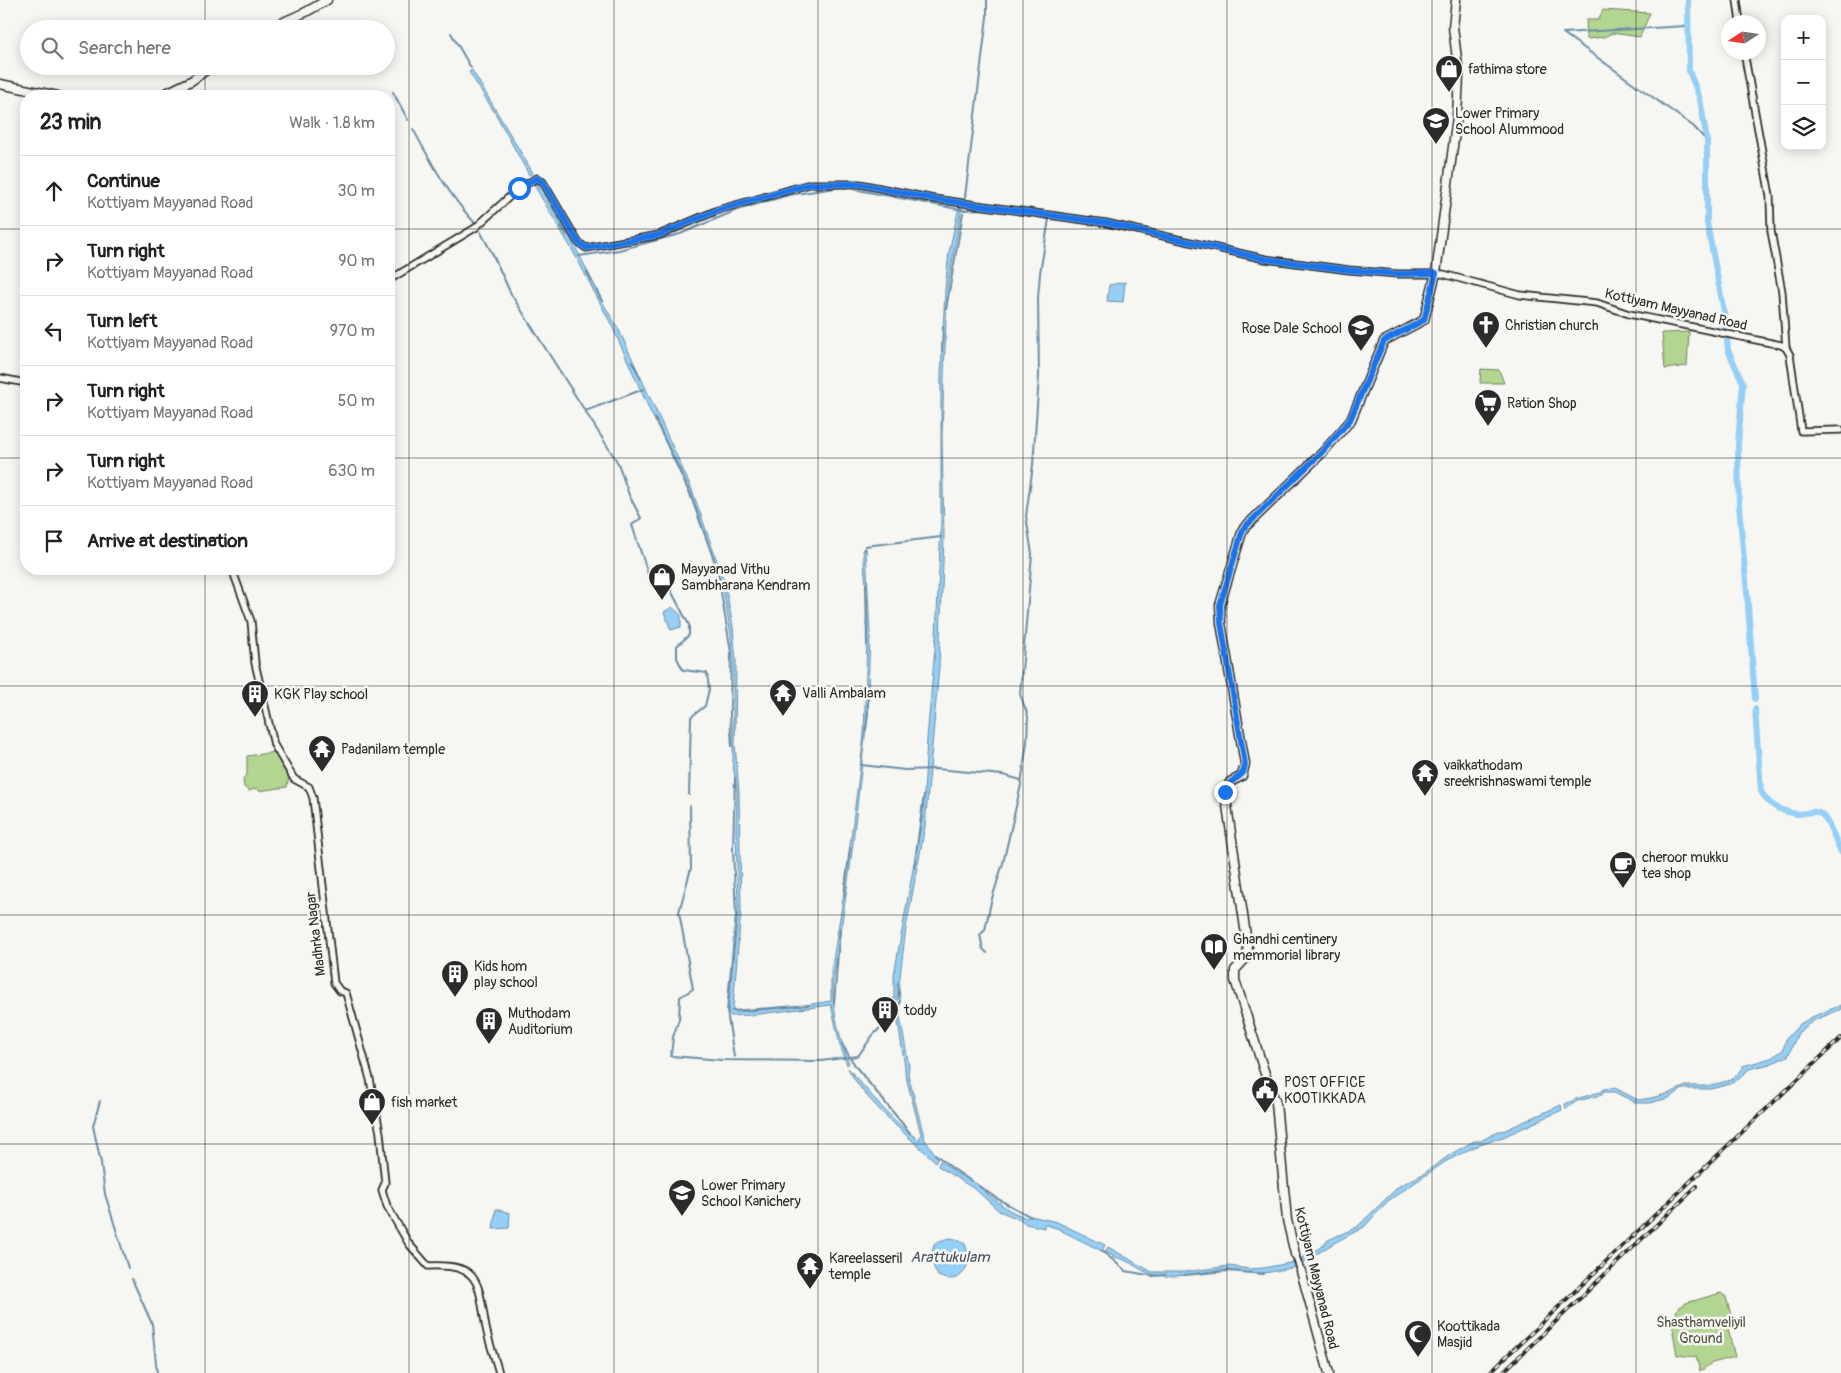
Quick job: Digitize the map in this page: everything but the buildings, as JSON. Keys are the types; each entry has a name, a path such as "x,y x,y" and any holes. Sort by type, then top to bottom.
{"main road":[{"path":"288,20 327,0"},
{"name":"Kottiyam Mayyanad Road","path":"1296,1254 1287,1220 1276,1102 1267,1080 1235,980 1235,970 1246,958 1248,950 1225,792 1230,782 1242,776 1245,764 1221,623 1220,605 1243,529 1322,452 1350,420 1384,341 1424,320 1436,273 1457,117 1459,75 1454,27 1456,0"},
{"path":"172,90 199,75"},
{"path":"0,84 29,90"},
{"name":"Kottiyam Mayyanad Road","path":"1301,1271 1329,1373"}],"street":[{"path":"1737,0 1739,15"},
{"path":"1745,60 1770,196 1771,231 1782,292 1786,348 1790,355 1801,431 1841,430"},
{"name":"Kottiyam Mayyanad Road","path":"395,276 475,228 519,188 537,178 543,182 578,242 586,248 659,235 726,207 810,184 860,184 934,199 1106,223 1265,259 1398,274 1436,273 1520,295 1597,303 1629,314 1786,348"},
{"path":"0,378 20,382"},
{"name":"Madhrka Nagar","path":"234,575 251,621 255,663 274,744 294,779 309,786 313,798 334,983 340,991 346,993 370,1079 382,1144 385,1183 382,1190 409,1244 428,1266 452,1266 470,1274 477,1281 499,1373"},
{"name":"Kottiyam Mayyanad Road","path":"1296,1254 1301,1271"}],"green space":[{"path":"1603,10 1650,13 1640,37 1612,33 1604,37 1587,39 1586,20 1598,20"},
{"path":"1689,332 1687,366 1665,369 1662,333"},
{"path":"1481,369 1499,370 1504,383 1480,383"},
{"path":"276,752 279,754 289,777 287,787 259,791 257,788 249,791 244,787 243,779 247,774 247,756"},
{"name":"Shasthamveliyil Ground","path":"1721,1293 1726,1297 1733,1322 1728,1329 1735,1357 1712,1363 1700,1371 1696,1357 1677,1355 1673,1333 1677,1309 1686,1303"}],"water":[{"path":"472,70 533,173 529,175 495,113 469,72"},
{"path":"537,183 578,252 603,303 619,330 691,487 725,584 733,627 736,661 735,744 739,792 741,910 733,1011 793,1007 831,1001 831,972 844,893 864,735 867,600 863,549 866,548 870,635 867,719 850,868 833,983 835,1014 849,1063 847,1065 840,1045 831,1005 752,1015 731,1016 728,1013 738,909 737,792 733,765 733,662 731,635 723,588 689,487 650,411 612,326 574,253 534,185"},
{"path":"959,207 962,207 948,285 946,318 942,436 944,536 939,667 925,826 906,928 896,1008 894,1002 894,975 923,813 936,637 941,524 941,374 945,290 949,252"},
{"path":"1125,282 1123,302 1107,301 1109,285"},
{"path":"672,607 681,615 681,627 671,630 664,612"},
{"path":"1841,1005 1841,1009 1813,1021 1798,1033 1788,1056 1770,1064 1749,1069 1739,1079 1726,1085 1711,1089 1683,1089 1669,1098 1649,1103 1637,1103 1614,1092 1604,1092 1602,1095 1577,1101 1566,1109 1565,1104 1600,1092 1603,1089 1615,1088 1638,1100 1670,1093 1686,1086 1708,1086 1731,1080 1743,1066 1771,1058 1783,1050 1786,1039 1800,1024"},
{"path":"899,1012 909,1066 908,1074 925,1140 938,1158 936,1162 875,1105 864,1093 848,1068 890,1115 919,1140 921,1134 905,1073 897,1016"},
{"path":"1561,1105 1562,1110 1503,1137 1472,1148 1445,1162 1388,1201 1364,1227 1301,1264 1299,1260 1324,1245 1328,1240 1357,1227 1399,1186 1423,1174 1451,1154 1474,1141 1481,1141 1498,1131 1503,1131"},
{"path":"940,1161 956,1173 977,1184 1009,1210 1026,1218 1031,1216 1057,1222 1105,1245 1102,1251 1062,1230 1044,1224 1044,1228 1026,1224 999,1211 976,1190 938,1166"},
{"path":"496,1209 510,1213 509,1228 493,1229"},
{"name":"Arattukulam","path":"949,1238 956,1239 965,1244 968,1259 964,1272 954,1279 938,1276 932,1259 936,1242"},
{"path":"1108,1247 1152,1272 1184,1272 1229,1266 1249,1269 1264,1268 1294,1262 1297,1267 1263,1273 1220,1270 1179,1276 1163,1276 1149,1273 1123,1259 1113,1258 1113,1256 1105,1252"}],"waterway":[{"path":"965,197 987,17 987,0"},
{"path":"1688,0 1689,71 1700,99 1707,141 1707,223 1725,317 1728,350 1743,383 1738,444 1739,506 1755,699"},
{"path":"1687,26 1563,33 1693,126 1707,141"},
{"path":"451,33 471,68"},
{"path":"395,96 408,120"},
{"path":"413,129 448,189 474,222"},
{"path":"579,256 619,250 680,234 737,210 789,195 842,187 963,210 983,209"},
{"path":"946,309 963,213"},
{"path":"987,953 983,949 980,935 985,930 1003,863 1021,785 1027,742 1028,716 1020,694 1032,554 1026,516 1033,465 1039,376 1038,298 1049,219 1028,215"},
{"path":"561,226 567,235"},
{"path":"480,231 511,294 618,463 629,495 641,518 632,525 652,586 667,583 689,625 689,635 677,646 677,658 683,670 707,673 709,689 705,706 691,717 689,795"},
{"path":"587,272 602,301"},
{"path":"942,351 943,326"},
{"path":"632,361 641,379"},
{"path":"585,411 644,389"},
{"path":"655,419 690,494 714,560"},
{"path":"865,550 865,546 941,537"},
{"path":"718,574 731,652 730,715 732,746"},
{"path":"866,584 867,645"},
{"path":"866,730 868,687"},
{"path":"1755,709 1761,791 1767,801 1786,812 1798,814 1816,812 1821,814 1841,852"},
{"path":"861,765 905,770 936,769 1003,775 1021,780"},
{"path":"734,1057 727,1011 736,915 733,849 735,778"},
{"path":"914,868 924,795"},
{"path":"690,806 691,868 679,912 693,989 680,997 679,1019 673,1037 671,1056 722,1060 821,1061 858,1056 873,1035 893,1015 900,1003 898,983"},
{"path":"844,896 850,848"},
{"path":"834,1003 840,928"},
{"path":"732,1011 809,1005"},
{"path":"842,1044 856,1067 910,1133"},
{"path":"100,1101 93,1126 105,1194 128,1268"},
{"path":"935,1154 971,1181"},
{"path":"979,1186 996,1198 1031,1217"},
{"path":"1102,1251 1126,1271 1153,1276 1165,1275"},
{"path":"1184,1275 1228,1271 1264,1274"},
{"path":"132,1279 152,1324 157,1373"}],"railway":[{"path":"1489,1373 1841,1038"},
{"path":"1502,1373 1697,1186"}],"place":[{"name":"fathima store","path":"1449,93"},
{"name":"Lower Primary School Alummood","path":"1436,145"},
{"name":"Christian church","path":"1486,349"},
{"name":"Rose Dale School","path":"1361,352"},
{"name":"Ration Shop","path":"1488,427"},
{"name":"Mayyanad Vithu Sambharana Kendram","path":"662,601"},
{"name":"Valli Ambalam","path":"783,717"},
{"name":"KGK Play school","path":"255,718"},
{"name":"Padanilam temple","path":"322,773"},
{"name":"vaikkathodam sreekrishnaswami temple","path":"1425,797"},
{"name":"cheroor mukku tea shop","path":"1623,889"},
{"name":"Ghandhi centinery memmorial library","path":"1214,971"},
{"name":"Kids hom play school","path":"455,998"},
{"name":"toddy","path":"885,1034"},
{"name":"Muthodam Auditorium","path":"489,1045"},
{"name":"POST OFFICE KOOTIKKADA","path":"1265,1114"},
{"name":"fish market","path":"372,1126"},
{"name":"Lower Primary School Kanichery","path":"682,1217"},
{"name":"Kareelasseril temple","path":"810,1290"},
{"name":"Koottikada Masjid","path":"1418,1358"}],"route":[{"path":"519,188 527,182 537,178 540,179 578,242 586,248 659,235 718,210 810,184 860,184 934,199 1106,223 1207,244 1265,259 1349,270 1398,274 1436,273 1424,320 1384,341 1350,420 1322,452 1243,529 1220,605 1221,623 1245,764 1242,776 1230,782 1226,786 1225,792"}]}
